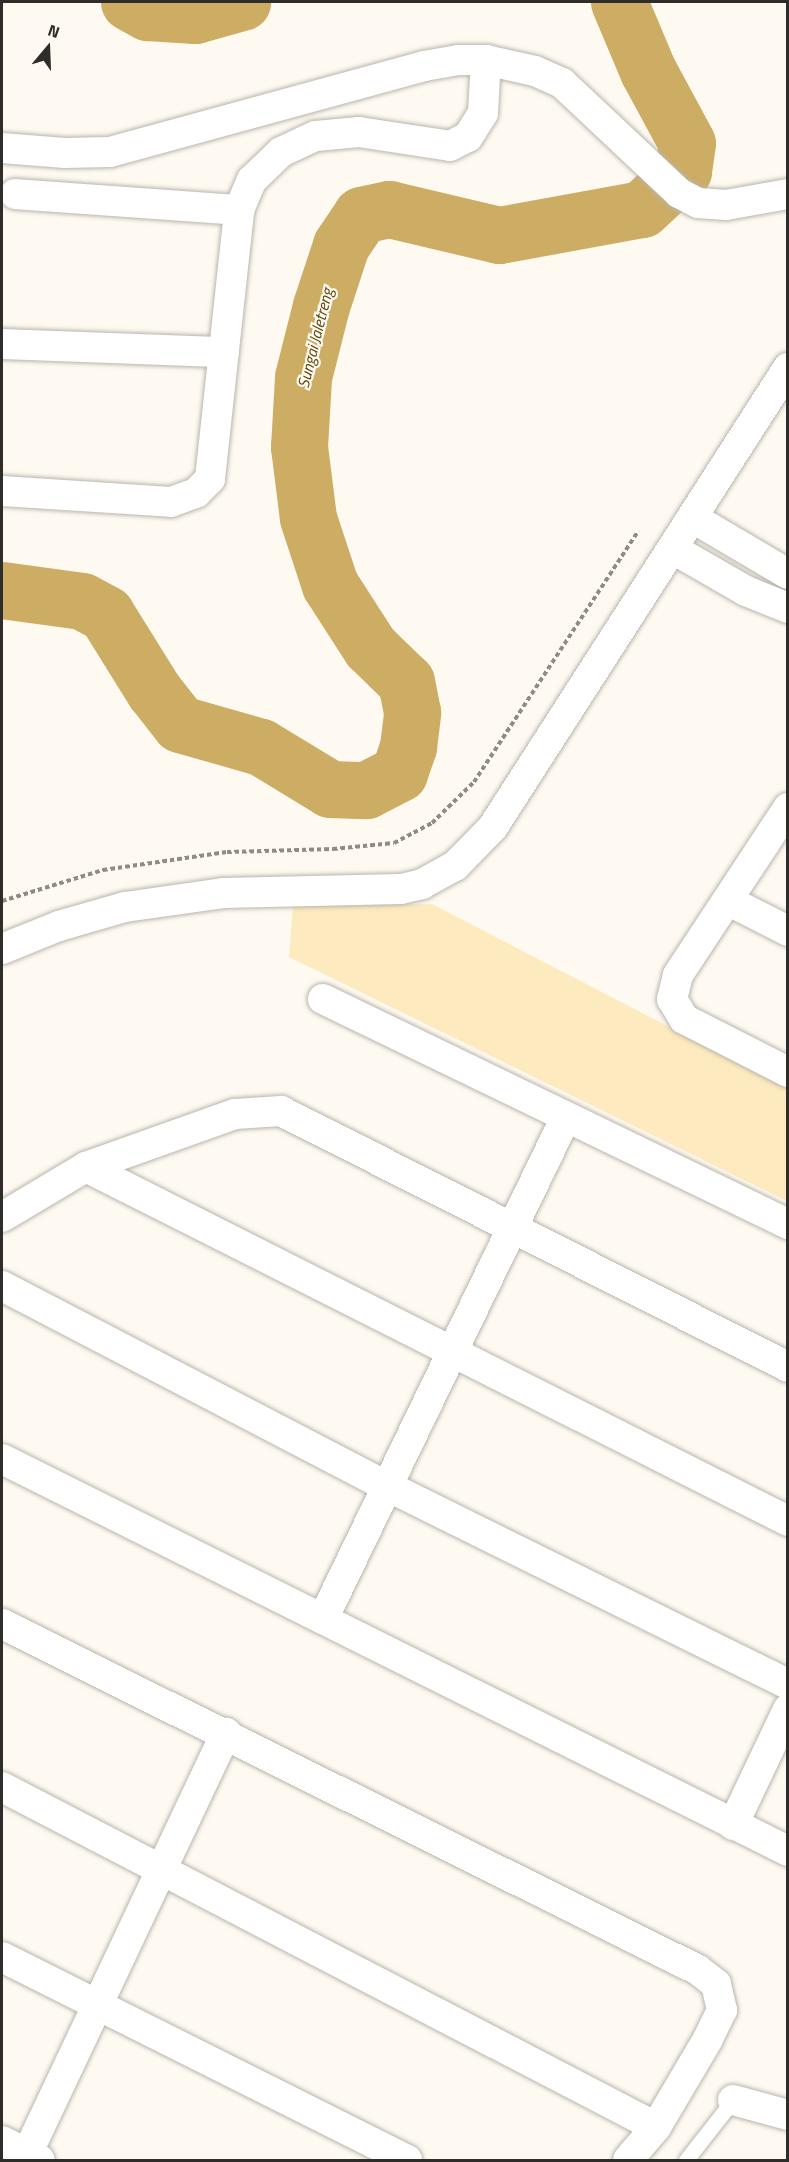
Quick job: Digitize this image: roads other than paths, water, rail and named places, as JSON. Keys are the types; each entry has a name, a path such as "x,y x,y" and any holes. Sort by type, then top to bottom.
{"street":[{"path":"2,148 110,152 424,66 458,60 486,60 535,71 561,83 679,193 714,205 788,194"},
{"path":"2,491 171,502 196,493 210,479 239,210 252,180 281,152 316,136 359,132 450,146 468,137 483,113 486,60"},
{"path":"15,194 239,210"},
{"path":"2,344 224,352"},
{"path":"2,949 59,926 125,908 223,893 401,889 422,884 455,866 493,827 788,368"},
{"path":"693,518 788,574"},
{"path":"672,549 746,591 788,608"},
{"path":"788,808 729,901 678,975 672,999 674,1008 684,1019 788,1072"},
{"path":"729,901 788,931"},
{"path":"323,999 788,1224"},
{"path":"2,1217 86,1167 235,1114 281,1111 788,1367"},
{"path":"323,1619 566,1117"},
{"path":"86,1167 788,1521"},
{"path":"2,1286 387,1486 788,1684"},
{"path":"2,1459 788,1851"},
{"path":"2,1624 226,1733 698,1970 716,1984 722,2010 656,2127 628,2160"},
{"path":"733,1825 788,1708"},
{"path":"23,2152 164,1869 226,1733"},
{"path":"2,1787 164,1869 656,2127"},
{"path":"2,1957 96,2002 407,2160"},
{"path":"733,2100 788,2115"}],"lane":[{"path":"686,2160 733,2100"}],"waterway":[{"name":"Sungai Jaletreng","path":"129,2 147,12 195,15 242,2"},
{"name":"Sungai Jaletreng","path":"2,590 82,601 106,614 154,691 180,724 261,747 330,789 366,790 399,773 408,747 412,712 406,682 370,647 330,585 308,518 299,447 303,377 321,306 341,245 361,215 389,209 499,235 642,209 683,171 687,143 648,71 619,2"}]}
